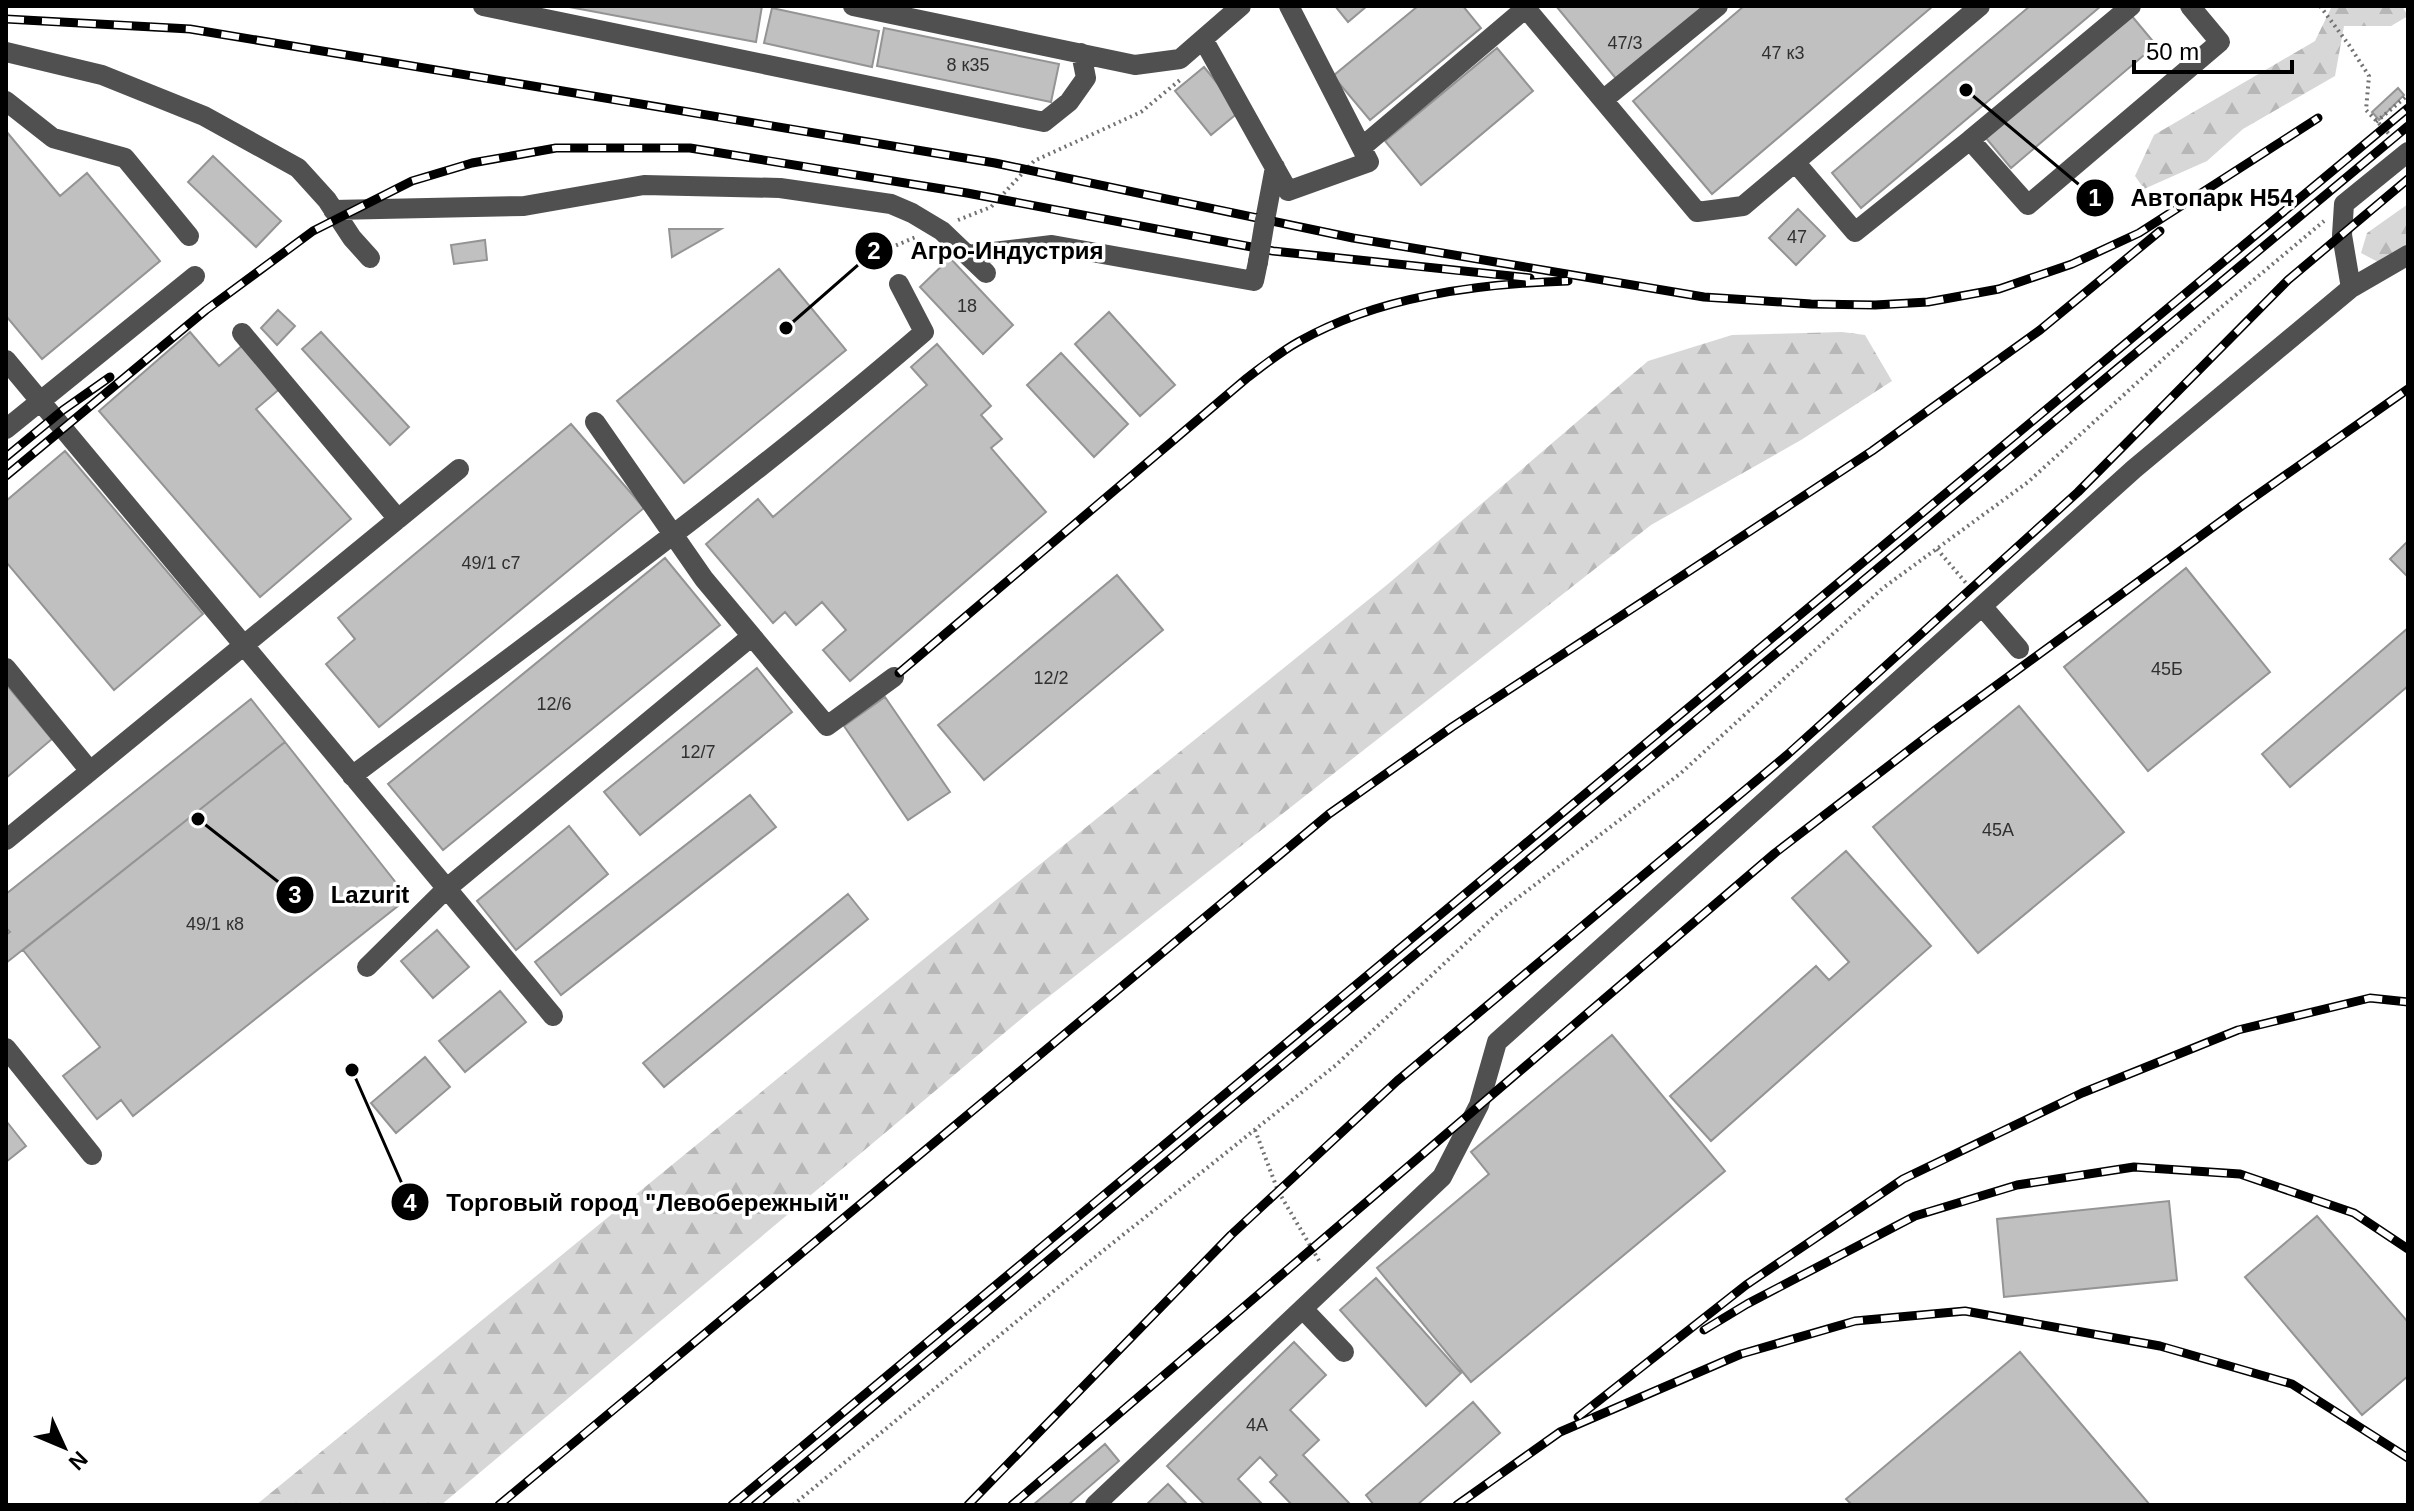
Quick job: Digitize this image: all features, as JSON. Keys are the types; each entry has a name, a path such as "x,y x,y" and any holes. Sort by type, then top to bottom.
{"lane":[{"path":"483,6 1044,122 1069,102 1086,78 1081,53"},
{"path":"853,6 1135,65 1180,59 1207,47 1241,6"},
{"path":"1207,47 1288,191 1369,162 1289,6"},
{"path":"1603,100 1718,6"},
{"path":"1362,147 1525,7 1697,212 1743,206 1980,6"},
{"path":"1795,162 1855,232 2131,6"},
{"path":"1970,140 2028,205 2220,42 2190,6"},
{"path":"6,52 102,75 204,116 298,168 370,258"},
{"path":"6,101 53,138 125,158 189,236"},
{"path":"2351,288 2342,235 2344,204 2404,148"},
{"path":"967,255 1052,245 1254,281 1275,167"},
{"path":"333,210 524,206 644,185 780,188 891,204 937,228 986,273"},
{"path":"1095,1505 1442,1177 1479,1105 1497,1042 2134,469 2351,288 2408,255"},
{"path":"6,429 195,276"},
{"path":"352,776 673,535 876,374 924,332 899,284"},
{"path":"242,333 398,519"},
{"path":"6,360 553,1016"},
{"path":"595,422 704,579 827,726 894,677"},
{"path":"6,840 459,469"},
{"path":"1982,606 2019,649"},
{"path":"367,967 446,889 752,636"},
{"path":"6,668 90,771"},
{"path":"6,1048 92,1155"},
{"path":"1303,1309 1344,1352"}],"path":[{"path":"2320,6 2369,76 2366,110 2404,148"},
{"path":"885,250 991,207 1034,161 1141,112 1207,47"},
{"path":"2376,122 2408,95"},
{"path":"793,1505 1089,1262 1336,1065 1498,913 1681,773 1883,588 2028,482 2206,320 2344,204"},
{"path":"1937,549 1982,606"},
{"path":"1255,1130 1278,1191 1331,1283"}],"green space":[{"path":"2332,6 2402,6 2408,16 2391,26 2344,26 2335,76 2243,129 2207,161 2144,189 2135,176 2154,135 2315,41"},
{"path":"2408,204 2408,245 2380,263 2361,253 2367,233"},
{"path":"1842,332 1865,335 1892,381 1801,440 1651,525 1033,1009 441,1505 256,1505 1388,584 1648,361 1732,335"}],"building":[{"path":"564,6 762,6 756,42"},
{"path":"1335,6 1367,6 1348,22"},
{"path":"1418,6 1463,6 1481,28 1370,120 1333,76"},
{"path":"1556,6 1708,6 1618,81"},
{"path":"1744,6 1933,6 1712,194 1633,101"},
{"path":"2030,6 2101,6 1861,208 1832,173"},
{"path":"772,8 879,31 872,67 764,43"},
{"path":"2131,15 2156,45 2011,168 1986,138"},
{"path":"884,28 1059,64 1051,102 877,66"},
{"path":"1497,48 1533,91 1421,185 1385,141"},
{"path":"1204,67 1240,111 1211,135 1175,91"},
{"path":"2398,88 2404,95 2379,120 2372,112"},
{"path":"6,131 60,196 87,173 160,261 42,359 6,316"},
{"path":"213,156 281,221 256,247 188,182"},
{"path":"1798,209 1825,236 1796,265 1769,238"},
{"path":"669,229 721,229 672,257"},
{"path":"485,240 487,260 454,264 451,245"},
{"path":"950,258 1013,325 983,354 920,287"},
{"path":"779,269 846,350 684,483 617,401"},
{"path":"278,310 295,326 277,345 261,328"},
{"path":"1109,312 1175,385 1140,416 1075,344"},
{"path":"190,332 219,366 244,344 282,387 256,409 351,519 260,597 99,411"},
{"path":"321,332 409,427 390,445 302,349"},
{"path":"937,344 991,406 981,415 1002,439 991,448 1046,512 850,681 823,650 846,630 822,602 796,625 785,612 773,623 706,544 758,499 773,517 927,385 911,367"},
{"path":"1061,353 1128,424 1094,457 1027,385"},
{"path":"571,424 644,508 379,727 326,664 355,639 338,618"},
{"path":"65,451 203,614 114,690 6,562 6,501"},
{"path":"2408,541 2408,577 2390,559"},
{"path":"665,558 720,625 443,850 388,784"},
{"path":"2186,568 2270,672 2148,771 2064,667"},
{"path":"1117,575 1163,630 984,780 938,725"},
{"path":"2408,628 2408,686 2290,787 2262,754"},
{"path":"757,668 792,712 640,835 604,792"},
{"path":"6,684 52,739 6,778"},
{"path":"885,697 950,792 908,820 844,726"},
{"path":"251,699 285,742 6,963 6,935 10,932 6,928 6,894"},
{"path":"2019,706 2124,832 1978,953 1873,827"},
{"path":"285,742 408,898 133,1116 121,1100 97,1119 63,1076 100,1047 23,950"},
{"path":"750,795 776,827 561,995 535,962"},
{"path":"569,826 608,874 516,950 477,901"},
{"path":"1846,851 1931,946 1711,1141 1670,1096 1816,966 1829,980 1849,962 1792,898"},
{"path":"848,894 868,919 664,1087 643,1063"},
{"path":"437,930 469,967 433,998 401,961"},
{"path":"500,991 526,1022 465,1072 439,1041"},
{"path":"1612,1035 1725,1171 1471,1382 1377,1268 1489,1174 1471,1152"},
{"path":"425,1057 450,1087 396,1133 371,1103"},
{"path":"6,1123 26,1146 6,1162"},
{"path":"2169,1201 2177,1280 2004,1297 1997,1219"},
{"path":"2317,1216 2408,1322 2408,1376 2362,1415 2245,1277"},
{"path":"1376,1278 1461,1373 1426,1406 1340,1310"},
{"path":"1294,1342 1326,1375 1290,1410 1319,1440 1303,1455 1349,1503 1292,1505 1270,1482 1277,1475 1260,1457 1238,1479 1263,1505 1205,1505 1167,1466"},
{"path":"2020,1352 2150,1505 1852,1505 1846,1499"},
{"path":"1473,1402 1500,1433 1417,1505 1374,1505 1366,1495"},
{"path":"1105,1444 1119,1461 1068,1505 1033,1505"},
{"path":"1168,1484 1188,1505 1146,1505"}],"railway":[{"path":"6,19 190,29 995,163 1353,238 1704,297 1811,304 1928,302 1999,289 2072,264 2139,233 2318,118"},
{"path":"732,1505 2408,108"},
{"path":"755,1505 2408,126"},
{"path":"6,476 206,310 313,231 412,181 472,163 556,148 690,148 967,193 1273,251 1530,278"},
{"path":"968,1505 1231,1235 1397,1081 1787,755 2078,492 2288,280 2408,179"},
{"path":"499,1505 1329,814 1452,727 1872,451 2040,330 2160,231"},
{"path":"899,673 1247,378 1291,346 1361,313 1429,295 1498,285 1568,281"},
{"path":"6,457 63,410 110,377"},
{"path":"1012,1505 1775,853 1934,731 2243,505 2408,389"},
{"path":"1578,1417 1746,1285 1903,1179 2082,1093 2238,1030 2370,998 2408,1002"},
{"path":"1704,1330 1747,1304 1915,1216 2017,1185 2134,1167 2240,1174 2354,1213 2408,1249"},
{"path":"1457,1505 1560,1432 1741,1354 1855,1321 1965,1311 2160,1346 2292,1384 2408,1458"}],"place":[{"name":"Автопарк Н54","path":"1966,90"},
{"name":"Агро-Индустрия","path":"786,328"},
{"name":"Lazurit","path":"198,819"},
{"name":"Торговый город \"Левобережный\"","path":"352,1070"}]}
